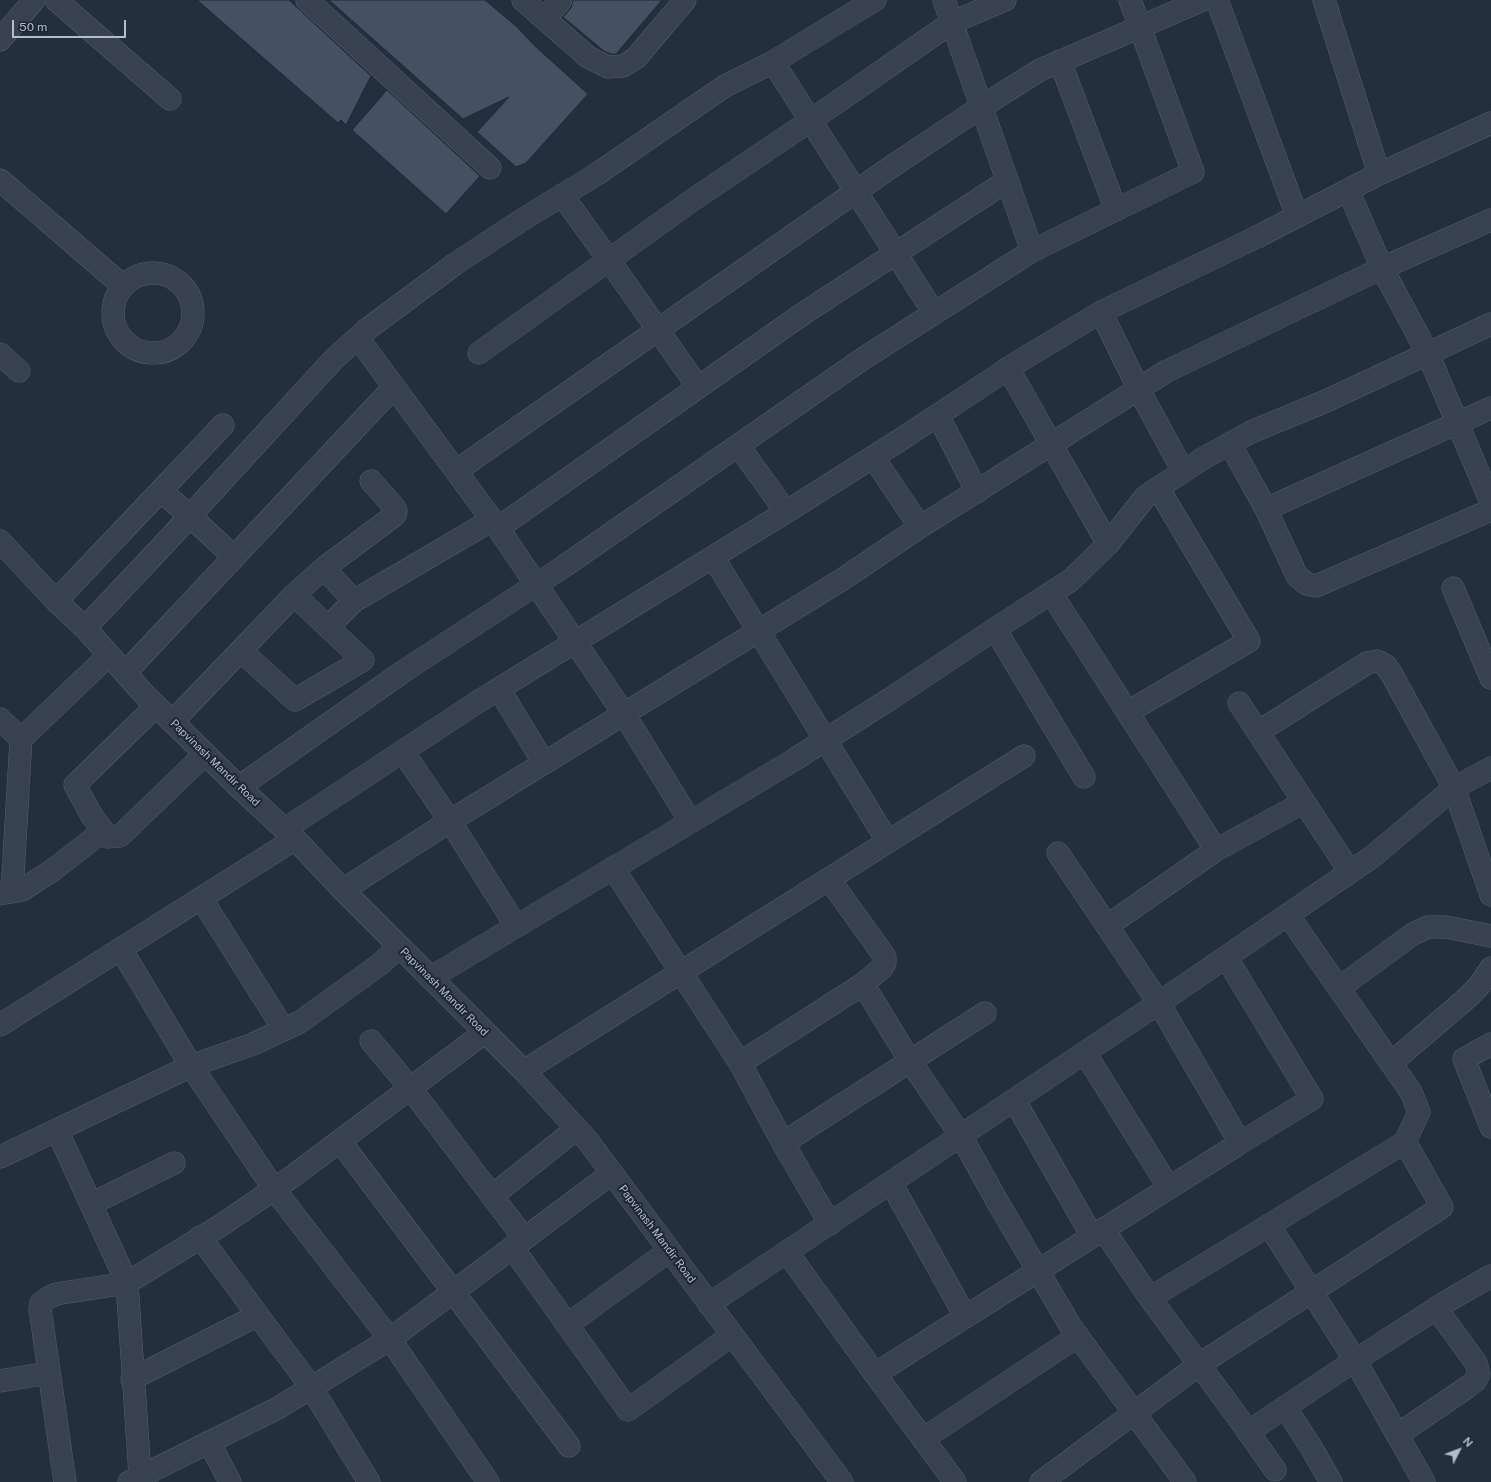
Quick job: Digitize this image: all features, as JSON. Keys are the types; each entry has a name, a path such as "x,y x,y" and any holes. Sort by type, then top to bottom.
{"street":[{"path":"0,40 34,0"},
{"path":"56,0 170,99"},
{"path":"307,0 490,168"},
{"path":"523,0 588,57 608,67 623,66 636,58 685,0"},
{"path":"545,19 561,0"},
{"path":"85,628 334,359 366,330 456,264 597,174 726,86 774,62 875,0"},
{"path":"944,0 1032,251"},
{"path":"479,353 700,195 951,23 1005,0"},
{"path":"239,787 404,671 536,584 864,358 1032,251 1193,172 1141,26 1130,0"},
{"path":"456,471 856,191 981,107 1040,70 1203,0"},
{"path":"1216,0 1297,216"},
{"path":"1324,0 1379,174"},
{"path":"1060,61 1116,210"},
{"path":"774,62 934,313"},
{"path":"0,1025 201,898 402,752 499,689 873,457 1008,368 1101,312 1257,237 1379,174 1491,123"},
{"path":"0,180 123,286"},
{"path":"328,627 354,601 495,524 698,387 804,313 1007,181"},
{"path":"1348,190 1382,268 1428,354 1491,502"},
{"path":"562,195 698,387"},
{"path":"343,890 450,821 843,579 920,527 1168,371 1382,268 1491,220"},
{"path":"1101,312 1139,390 1183,471"},
{"path":"430,978 825,740 1071,580 1108,544 1146,496 1202,459 1251,432 1326,401 1491,324"},
{"path":"358,338 495,524 624,714 690,821"},
{"path":"0,354 19,371"},
{"path":"1008,368 1108,544"},
{"path":"125,673 394,387"},
{"path":"1266,509 1491,408"},
{"path":"938,415 977,492"},
{"path":"56,601 223,425"},
{"path":"1230,444 1266,509 1297,576 1306,584 1316,586 1491,510"},
{"path":"738,445 786,512"},
{"path":"873,457 920,527"},
{"path":"172,722 294,595 324,568 394,515 396,511 394,507 371,480"},
{"path":"1128,712 1249,641 1158,488"},
{"path":"161,491 234,557"},
{"name":"Papvinash Mandir Road","path":"0,541 56,601 85,628 156,706 239,787 290,834 399,947 524,1071 588,1141 709,1304 833,1479"},
{"path":"713,557 888,842"},
{"path":"324,568 354,601"},
{"path":"1453,588 1491,678"},
{"path":"1051,593 1216,850"},
{"path":"241,651 295,700 363,660 294,595"},
{"path":"995,629 1084,778"},
{"path":"103,831 53,870 22,890 6,893 21,739 109,655"},
{"path":"1258,732 1367,663 1377,662 1385,665 1391,673 1454,788 1491,895"},
{"path":"499,689 544,763"},
{"path":"1239,703 1350,872"},
{"path":"156,706 74,785 92,816 108,837 120,836 205,754"},
{"path":"0,719 21,739"},
{"path":"402,752 450,821 516,926"},
{"path":"524,1071 1024,756"},
{"path":"709,1304 1015,1101 1288,915 1372,857 1454,788 1491,768"},
{"path":"1107,926 1216,850 1304,802"},
{"path":"1058,853 1159,1003 1240,1143"},
{"path":"613,868 740,1063 783,1143 830,1224"},
{"path":"740,1063 863,984 882,968 885,963 885,957 829,879"},
{"path":"201,898 284,1030"},
{"path":"1150,1298 1406,1142 1419,1112 1410,1092 1391,1063 1288,915"},
{"path":"1339,988 1413,934 1428,927 1446,927 1491,936"},
{"path":"0,1157 192,1066 253,1044 300,1022 379,965 399,947"},
{"path":"121,949 192,1066 274,1189 390,1339 488,1482"},
{"path":"874,1374 1312,1099 1226,957"},
{"path":"1391,1063 1466,999 1479,986 1491,968"},
{"path":"863,984 910,1061 962,1136 1038,1270 1078,1336 1185,1482"},
{"path":"783,1143 985,1013"},
{"path":"65,1482 40,1309 41,1303 56,1294 126,1283 274,1189 411,1089 484,1033"},
{"path":"371,1041 411,1089 492,1196 567,1325 628,1410 732,1336"},
{"path":"1491,1044 1464,1058 1491,1124"},
{"path":"1085,1053 1169,1188"},
{"path":"1015,1101 1098,1233 1200,1364 1274,1470"},
{"path":"492,1196 576,1129"},
{"path":"57,1130 126,1283 132,1379 134,1479 278,1408 390,1339 612,1173"},
{"path":"340,1141 568,1446"},
{"path":"1041,1482 1200,1364 1442,1208 1406,1142"},
{"path":"90,1204 174,1163"},
{"path":"891,1183 965,1316"},
{"path":"1269,1225 1355,1360 1424,1482"},
{"path":"200,1237 311,1387 369,1482"},
{"path":"567,1325 670,1251"},
{"path":"788,1252 874,1374 955,1482"},
{"path":"1248,1432 1436,1308 1491,1276"},
{"path":"1397,1435 1469,1386 1475,1381 1479,1374 1476,1363 1436,1308"},
{"path":"132,1379 258,1315"},
{"path":"923,1439 1078,1336"},
{"path":"0,1381 49,1373"},
{"path":"1285,1407 1311,1447 1330,1482"},
{"path":"208,1442 230,1482"}],"building":[{"path":"197,0 289,0 371,76 346,125 341,120 338,123"},
{"path":"329,0 485,0 516,26 535,46 588,94 526,163 516,167 477,132 509,97 463,119"},
{"path":"573,0 662,0 616,54 611,54 604,51 563,17 571,8"},
{"path":"387,90 480,176 446,214 352,130"}]}
